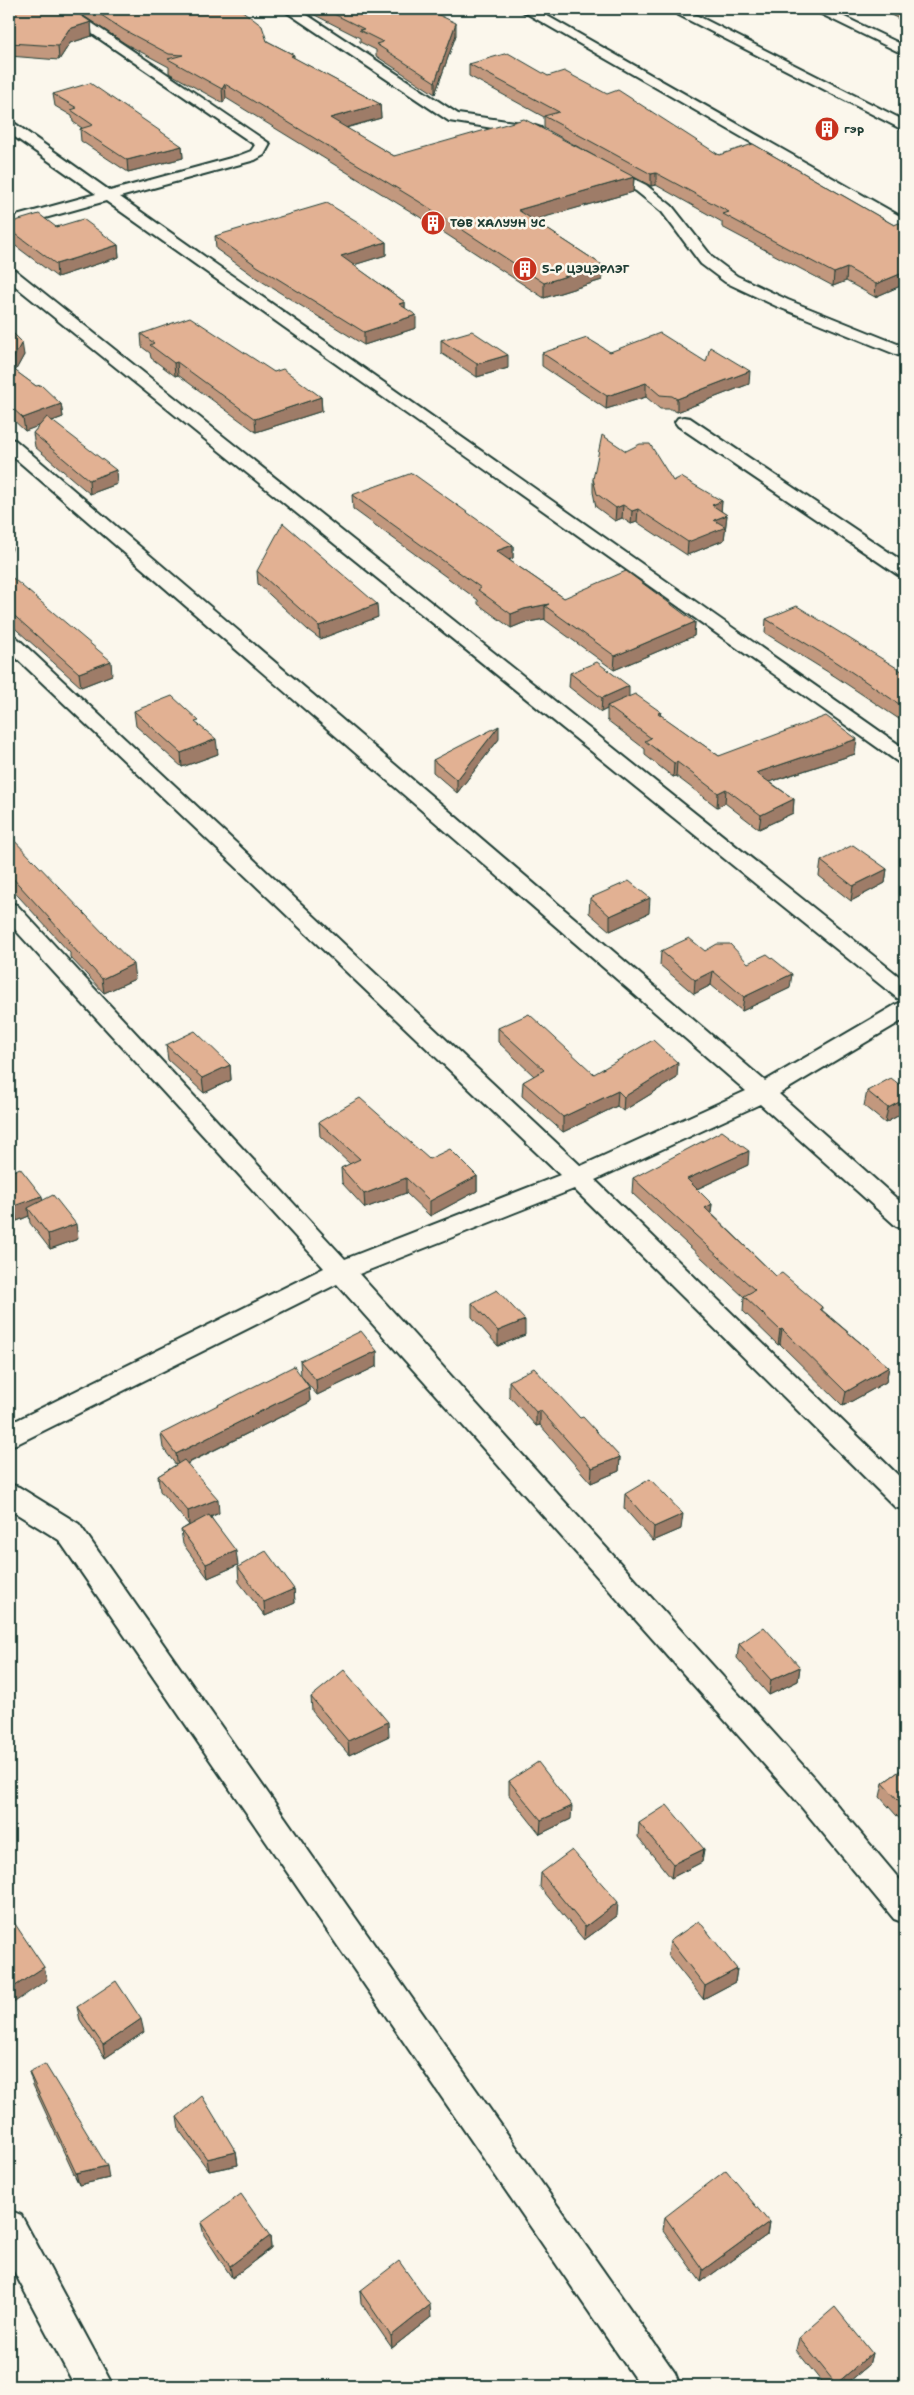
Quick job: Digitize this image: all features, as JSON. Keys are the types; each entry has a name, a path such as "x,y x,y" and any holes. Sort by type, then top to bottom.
{"street":[{"path":"9,223 252,156 259,152 263,144 62,9"},
{"path":"290,9 454,118 529,128 546,137"},
{"path":"526,9 905,225"},
{"path":"674,9 905,128"},
{"path":"818,9 905,51"},
{"path":"9,126 905,758"},
{"path":"590,160 641,188 667,209 707,261 731,279 782,303 905,353"},
{"path":"9,273 905,993"},
{"path":"684,422 905,571"},
{"path":"9,444 763,1093 905,1220"},
{"path":"9,641 578,1178 905,1499"},
{"path":"9,910 341,1271 805,1789 905,1909"},
{"path":"9,1436 341,1271 578,1178 763,1093 905,1009"},
{"path":"9,1495 69,1532 662,2386"},
{"path":"9,2227 95,2386"}],"building":[{"path":"9,9 71,9 91,22 69,29 58,46 9,43"},
{"path":"92,9 240,9 262,26 267,41 380,104 330,118 394,156 524,119 634,177 518,210 602,265 544,283 423,204 225,84 222,89 168,59 183,55 169,54 124,30"},
{"path":"324,9 426,9 456,23 435,82 376,44 383,42 359,30 364,29"},
{"path":"508,53 548,76 564,71 607,94 618,90 719,155 753,144 894,225 899,223 905,226 905,272 876,284 847,268 834,273 723,214 729,212 656,173 651,174 544,116 559,112 469,64"},
{"path":"90,83 182,146 127,160 80,129 93,125 71,110 77,108 53,94"},
{"path":"327,203 386,242 341,256 405,302 399,304 416,315 364,332 257,266 215,236"},
{"path":"39,214 56,227 83,219 118,245 56,264 9,229 9,223"},
{"path":"190,317 274,372 283,369 321,397 255,419 177,362 174,363 150,345 154,343 141,334"},
{"path":"9,329 22,342 9,366"},
{"path":"472,331 508,355 477,364 441,340"},
{"path":"660,333 706,362 710,347 750,371 677,399 672,396 660,395 646,383 607,396 542,353 587,338 610,352"},
{"path":"9,366 36,386 41,385 61,404 23,418 9,405"},
{"path":"47,417 116,470 89,480 33,433"},
{"path":"602,435 626,451 640,444 650,444 673,481 681,477 722,501 712,505 727,515 714,520 726,527 688,542 638,509 632,511 623,505 616,508 597,494 593,479"},
{"path":"412,473 513,545 496,551 564,598 626,571 695,622 615,656 545,606 549,604 524,609 511,614 478,590 481,588 352,495"},
{"path":"283,523 377,604 319,626 257,571"},
{"path":"9,575 111,661 79,673 9,611"},
{"path":"797,606 905,673 905,708 838,663 766,619"},
{"path":"597,662 629,686 602,698 570,673"},
{"path":"635,694 661,712 658,713 719,756 826,716 857,739 756,773 794,799 761,815 726,789 718,793 677,762 674,763 645,741 651,738 607,706"},
{"path":"172,696 199,721 195,722 216,739 181,753 134,711"},
{"path":"499,726 457,780 433,760"},
{"path":"9,835 133,964 102,979 9,874"},
{"path":"853,845 887,869 853,886 821,861"},
{"path":"629,881 650,898 610,916 590,898"},
{"path":"689,938 705,951 717,944 730,944 748,963 767,954 792,974 744,997 713,971 695,980 661,951"},
{"path":"529,1014 594,1074 653,1040 678,1063 624,1097 618,1091 563,1117 523,1082 544,1070 498,1028"},
{"path":"195,1031 230,1065 202,1078 166,1045"},
{"path":"891,1078 905,1089 905,1099 888,1108 867,1091"},
{"path":"360,1098 429,1159 450,1149 477,1176 430,1201 406,1178 364,1194 341,1168 360,1159 319,1122"},
{"path":"722,1131 749,1151 687,1179 712,1204 705,1208 776,1276 782,1273 822,1307 820,1309 889,1367 846,1392 782,1329 780,1330 744,1296 755,1290 633,1178"},
{"path":"20,1168 42,1196 14,1206 9,1199 9,1173"},
{"path":"53,1195 76,1224 48,1234 28,1208"},
{"path":"497,1290 525,1320 498,1331 472,1303"},
{"path":"361,1331 377,1351 316,1380 300,1361"},
{"path":"294,1366 309,1387 176,1454 161,1434"},
{"path":"534,1368 580,1418 583,1417 620,1457 592,1468 540,1410 536,1412 509,1381"},
{"path":"184,1460 218,1499 188,1511 158,1476"},
{"path":"650,1479 683,1514 654,1527 625,1494"},
{"path":"209,1515 236,1551 206,1564 181,1530"},
{"path":"266,1551 294,1589 264,1602 238,1567"},
{"path":"764,1627 800,1667 771,1680 739,1644"},
{"path":"344,1670 388,1722 348,1741 311,1697"},
{"path":"538,1762 572,1806 541,1820 509,1781"},
{"path":"905,1767 905,1808 883,1783"},
{"path":"667,1805 704,1849 673,1864 639,1823"},
{"path":"572,1850 618,1902 585,1927 541,1873"},
{"path":"9,1915 44,1967 9,1990"},
{"path":"699,1921 737,1969 705,1986 670,1941"},
{"path":"116,1981 141,2019 103,2045 77,2007"},
{"path":"45,2064 107,2166 76,2173 29,2072"},
{"path":"202,2096 236,2152 207,2159 177,2117"},
{"path":"726,2170 769,2222 703,2270 665,2217"},
{"path":"241,2194 270,2236 230,2266 201,2223"},
{"path":"399,2261 430,2305 391,2336 360,2291"},
{"path":"835,2307 872,2353 836,2384 799,2338"}],"place":[{"name":"гэр","path":"827,129"},
{"name":"ТӨВ ХАЛУУН УС","path":"433,223"},
{"name":"5-Р ЦЭЦЭРЛЭГ","path":"525,269"}]}
